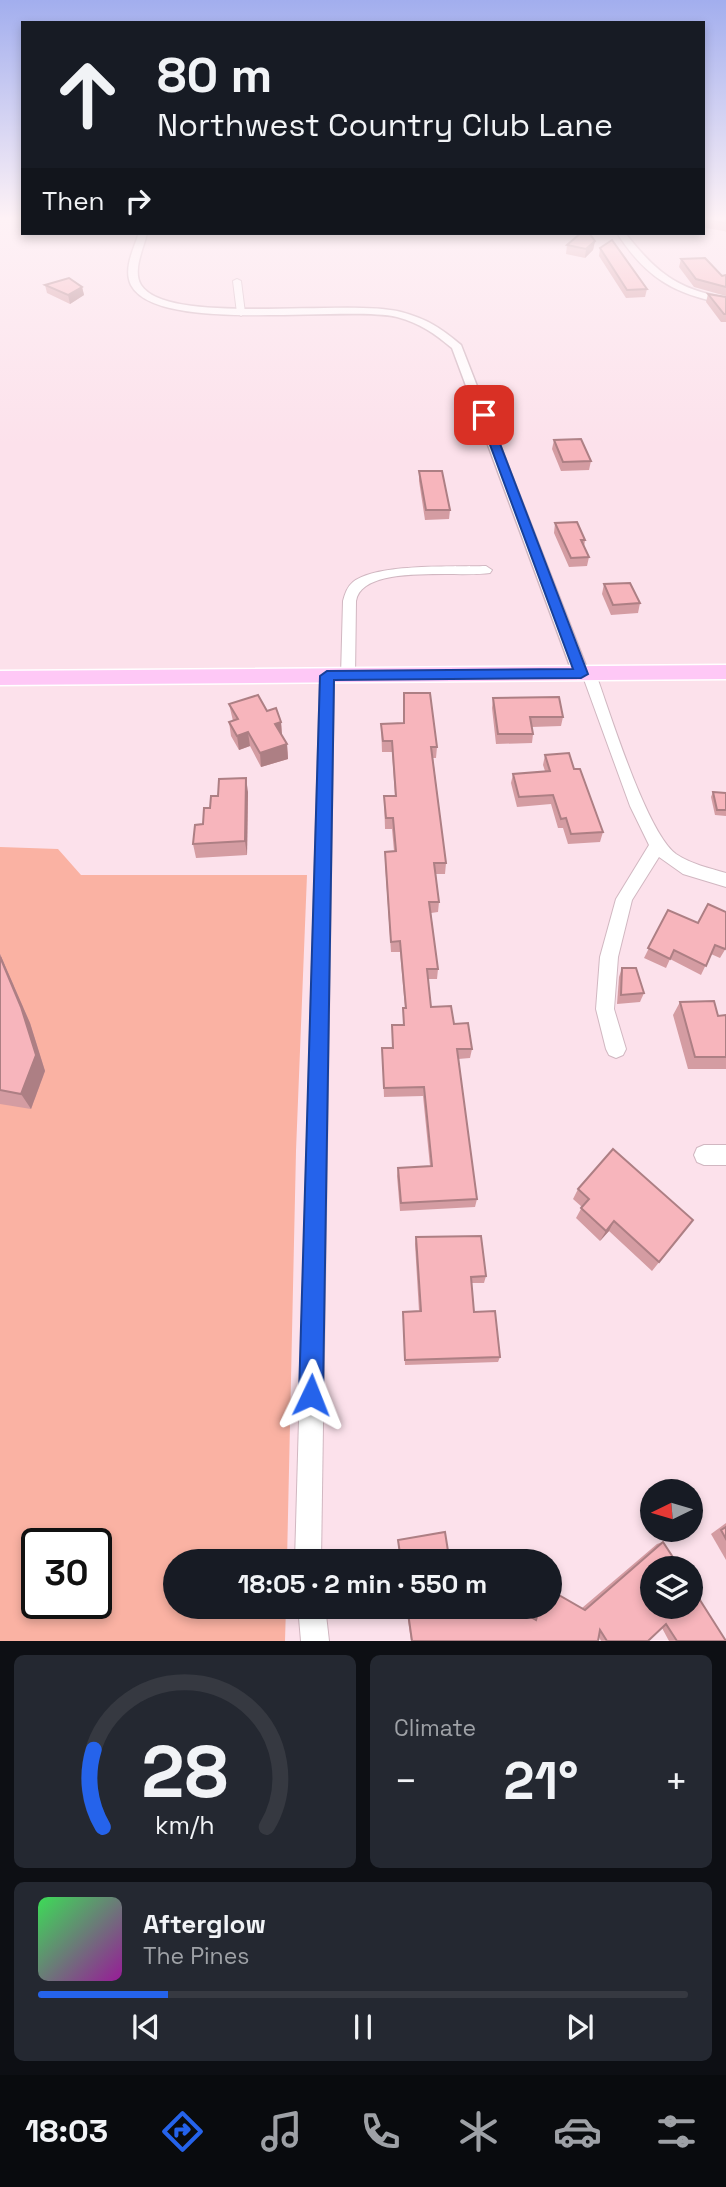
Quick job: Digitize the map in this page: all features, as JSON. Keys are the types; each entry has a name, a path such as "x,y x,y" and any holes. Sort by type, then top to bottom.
{"main road":[{"path":"0,678 726,672"}],"street":[{"path":"146,294 185,309 241,313 341,310 385,313 425,323 450,337 461,357 638,806 657,844 669,857 689,869 726,880"},
{"path":"239,294 241,313"},
{"path":"695,294 726,301"},
{"path":"308,1549 319,1057 337,676 351,594 361,581 391,574 486,570"},
{"path":"616,1049 605,1009 609,957 624,899 657,844"},
{"path":"704,1155 726,1155"},
{"path":"312,1619 316,1641"}],"shaded area":[{"path":"0,847 58,849 81,875 307,875 296,1151 287,1549 163,1549 163,1619 286,1619 285,1641 0,1641"}],"building":[{"path":"708,294 726,297 726,314 724,314"},
{"path":"581,439 591,461 563,462 554,440"},
{"path":"419,471 442,471 450,510 426,510"},
{"path":"577,522 589,557 571,558 555,523"},
{"path":"630,583 640,603 613,605 604,584"},
{"path":"404,693 430,693 437,747 431,747 446,863 434,863 439,902 429,902 438,969 427,969 431,1007 451,1006 454,1024 468,1023 472,1049 457,1049 477,1199 401,1203 398,1168 432,1166 424,1087 384,1088 382,1048 393,1048 392,1025 404,1025 403,1008 406,1008 400,941 391,942 385,852 396,851 393,818 386,818 384,796 396,796 392,741 383,741 381,724 404,723"},
{"path":"258,695 267,711 276,708 281,722 275,724 287,744 260,753 248,732 237,736 229,722 238,719 229,704"},
{"path":"559,697 563,717 530,717 533,734 498,734 493,698"},
{"path":"569,753 574,769 580,769 603,832 571,834 566,818 561,819 553,795 519,797 513,774 550,771 545,755"},
{"path":"246,778 245,841 193,844 195,825 203,824 204,808 210,808 211,796 218,796 219,779"},
{"path":"713,792 726,793 726,810 717,810"},
{"path":"708,904 726,912 726,948 715,945 706,966 674,950 670,959 648,948 668,910 698,923"},
{"path":"0,957 21,1007 36,1055 21,1094 0,1090"},
{"path":"622,968 636,968 644,993 621,995"},
{"path":"714,1001 718,1016 726,1015 726,1057 695,1057 680,1002"},
{"path":"613,1149 693,1220 659,1262 614,1221 606,1231 581,1208 589,1199 578,1189"},
{"path":"481,1236 486,1276 471,1277 474,1312 495,1311 500,1357 405,1360 403,1312 421,1311 416,1237"},
{"path":"445,1532 448,1549 399,1549 398,1540"},
{"path":"663,1542 672,1556 647,1556"},
{"path":"640,1562 640,1619 703,1619 703,1605 726,1641 677,1641 666,1624 648,1641 607,1641 600,1630 598,1641 412,1641 409,1619 562,1619 562,1597 585,1610"}],"route":[{"path":"311,1395 327,676 581,674 484,415"}]}
